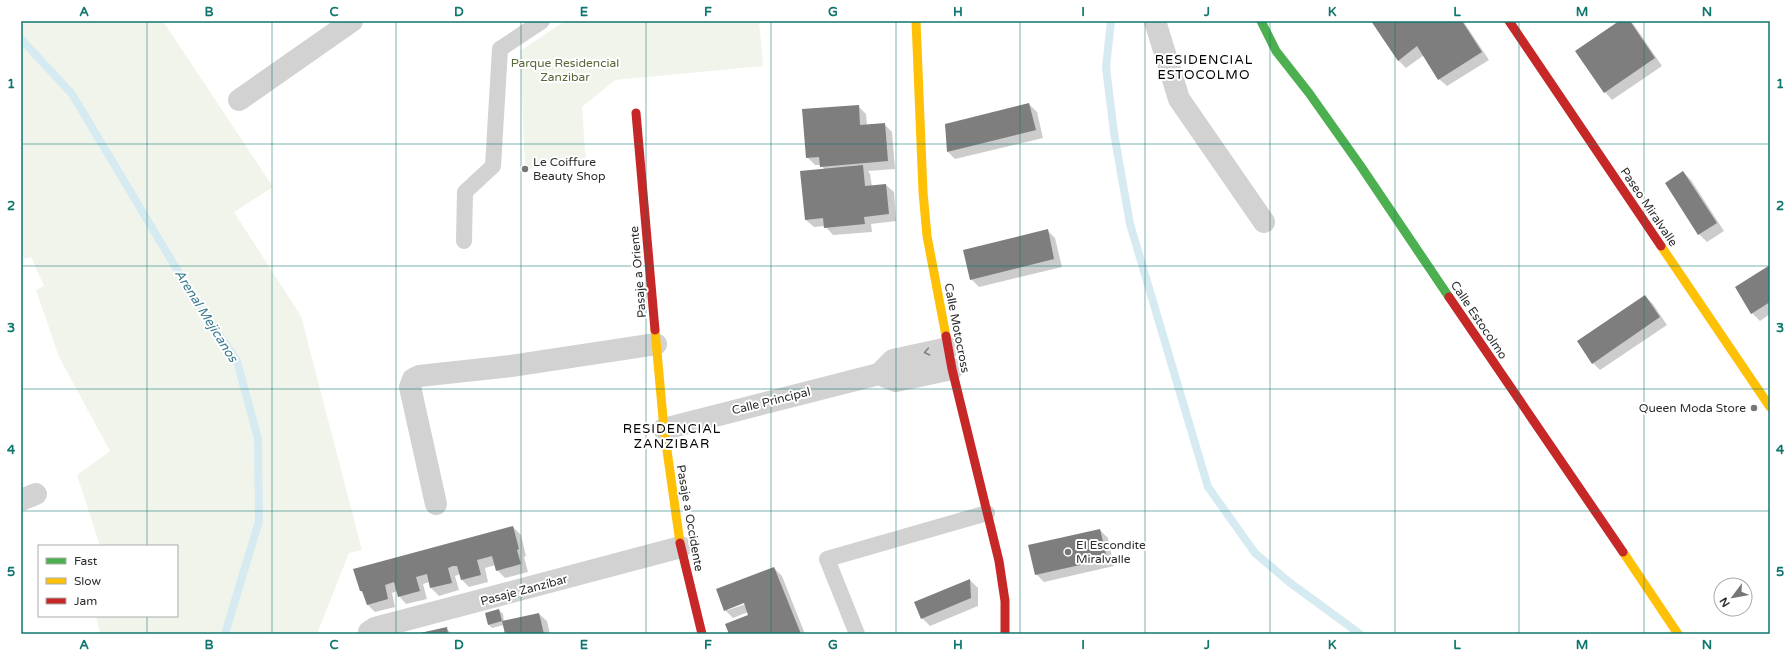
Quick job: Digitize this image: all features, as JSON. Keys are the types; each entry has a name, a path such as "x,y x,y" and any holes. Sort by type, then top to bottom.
{"street":[{"path":"239,100 352,21"},
{"name":"Calle Motocross","path":"916,21 923,192 928,236 950,358 999,561 1005,601 1005,634"},
{"path":"1155,21 1179,99 1264,222"},
{"name":"Calle Estocolmo","path":"1261,21 1276,51 1309,93 1360,165 1678,634"},
{"name":"Paseo Miralvalle","path":"1509,21 1770,406"},
{"name":"Pasaje a Oriente","path":"636,112 664,429"},
{"path":"436,504 410,387 413,379 419,376 511,366 656,344"},
{"name":"Calle Principal","path":"664,429 879,374 893,360 950,358"},
{"name":"Pasaje a Occidente","path":"664,429 681,547 702,634"},
{"name":"Pasaje Zanzíbar","path":"369,634 369,632 376,628 681,547"}],"lane":[{"path":"464,241 465,192 493,166 500,49 542,21"},
{"path":"857,634 827,559 987,514"}],"green space":[{"path":"21,21 163,21 273,187 234,212 301,316 362,550 349,553 317,634 100,634 96,617 178,617 178,545 100,545 77,475 110,451 59,357 36,290 44,286 31,257 25,259 21,253"},
{"name":"Parque Residencial Zanzibar","path":"565,21 759,21 763,66 615,80 582,107 586,164 525,169 520,51"}],"building":[{"path":"1371,21 1462,21 1482,52 1438,80 1417,46 1398,61"},
{"path":"1619,21 1630,21 1655,58 1604,93 1575,51"},
{"path":"1029,103 1036,130 947,152 945,124"},
{"path":"859,105 860,125 885,123 888,161 820,167 819,157 806,158 802,109"},
{"path":"863,165 865,186 886,184 889,214 864,217 865,224 824,228 823,218 805,220 800,171"},
{"path":"1683,171 1717,223 1698,235 1665,183"},
{"path":"1048,229 1054,259 970,280 963,250"},
{"path":"1770,265 1770,302 1751,314 1735,287"},
{"path":"1645,295 1660,317 1592,364 1577,341"},
{"path":"513,526 521,564 496,571 492,556 477,560 481,575 461,580 457,566 453,566 448,568 452,583 430,588 427,574 416,577 420,591 398,597 394,582 385,585 388,599 367,605 362,591 360,591 353,569"},
{"name":"El Escondite Miralvalle","path":"1100,529 1107,559 1035,575 1028,545"},
{"path":"774,567 801,634 729,634 725,624 748,615 744,603 724,611 716,589"},
{"path":"970,579 971,598 921,619 914,602"},
{"path":"499,609 502,621 488,625 485,613"},
{"path":"539,613 544,634 505,634 502,621"},
{"path":"447,627 448,634 420,634 420,633"}],"waterway":[{"path":"1111,21 1106,67 1114,133 1130,224 1208,487 1255,553 1289,582 1360,634"},
{"name":"Arenal Mejicanos","path":"21,39 72,94 185,283 237,361 258,439 259,521 225,634"}],"traffic: fast":[{"path":"1261,21 1276,51 1309,93 1360,165 1449,297"}],"traffic: slow":[{"path":"916,21 923,192 927,236 946,336"},
{"path":"1661,246 1770,407"},
{"path":"655,330 664,429 680,543"},
{"path":"1623,552 1678,634"}],"traffic: jam":[{"path":"1509,21 1661,246"},
{"path":"636,113 655,330"},
{"path":"1449,297 1623,552"},
{"path":"946,336 952,369 999,561 1005,601 1005,634"},
{"path":"680,543 702,634"}],"place":[{"name":"Le Coiffure Beauty Shop","path":"525,169"},
{"name":"Queen Moda Store","path":"1754,408"},
{"name":"El Escondite Miralvalle","path":"1068,552"}],"district":[{"name":"RESIDENCIAL ESTOCOLMO","path":"1204,68"},
{"name":"RESIDENCIAL ZANZIBAR","path":"672,436"}]}
